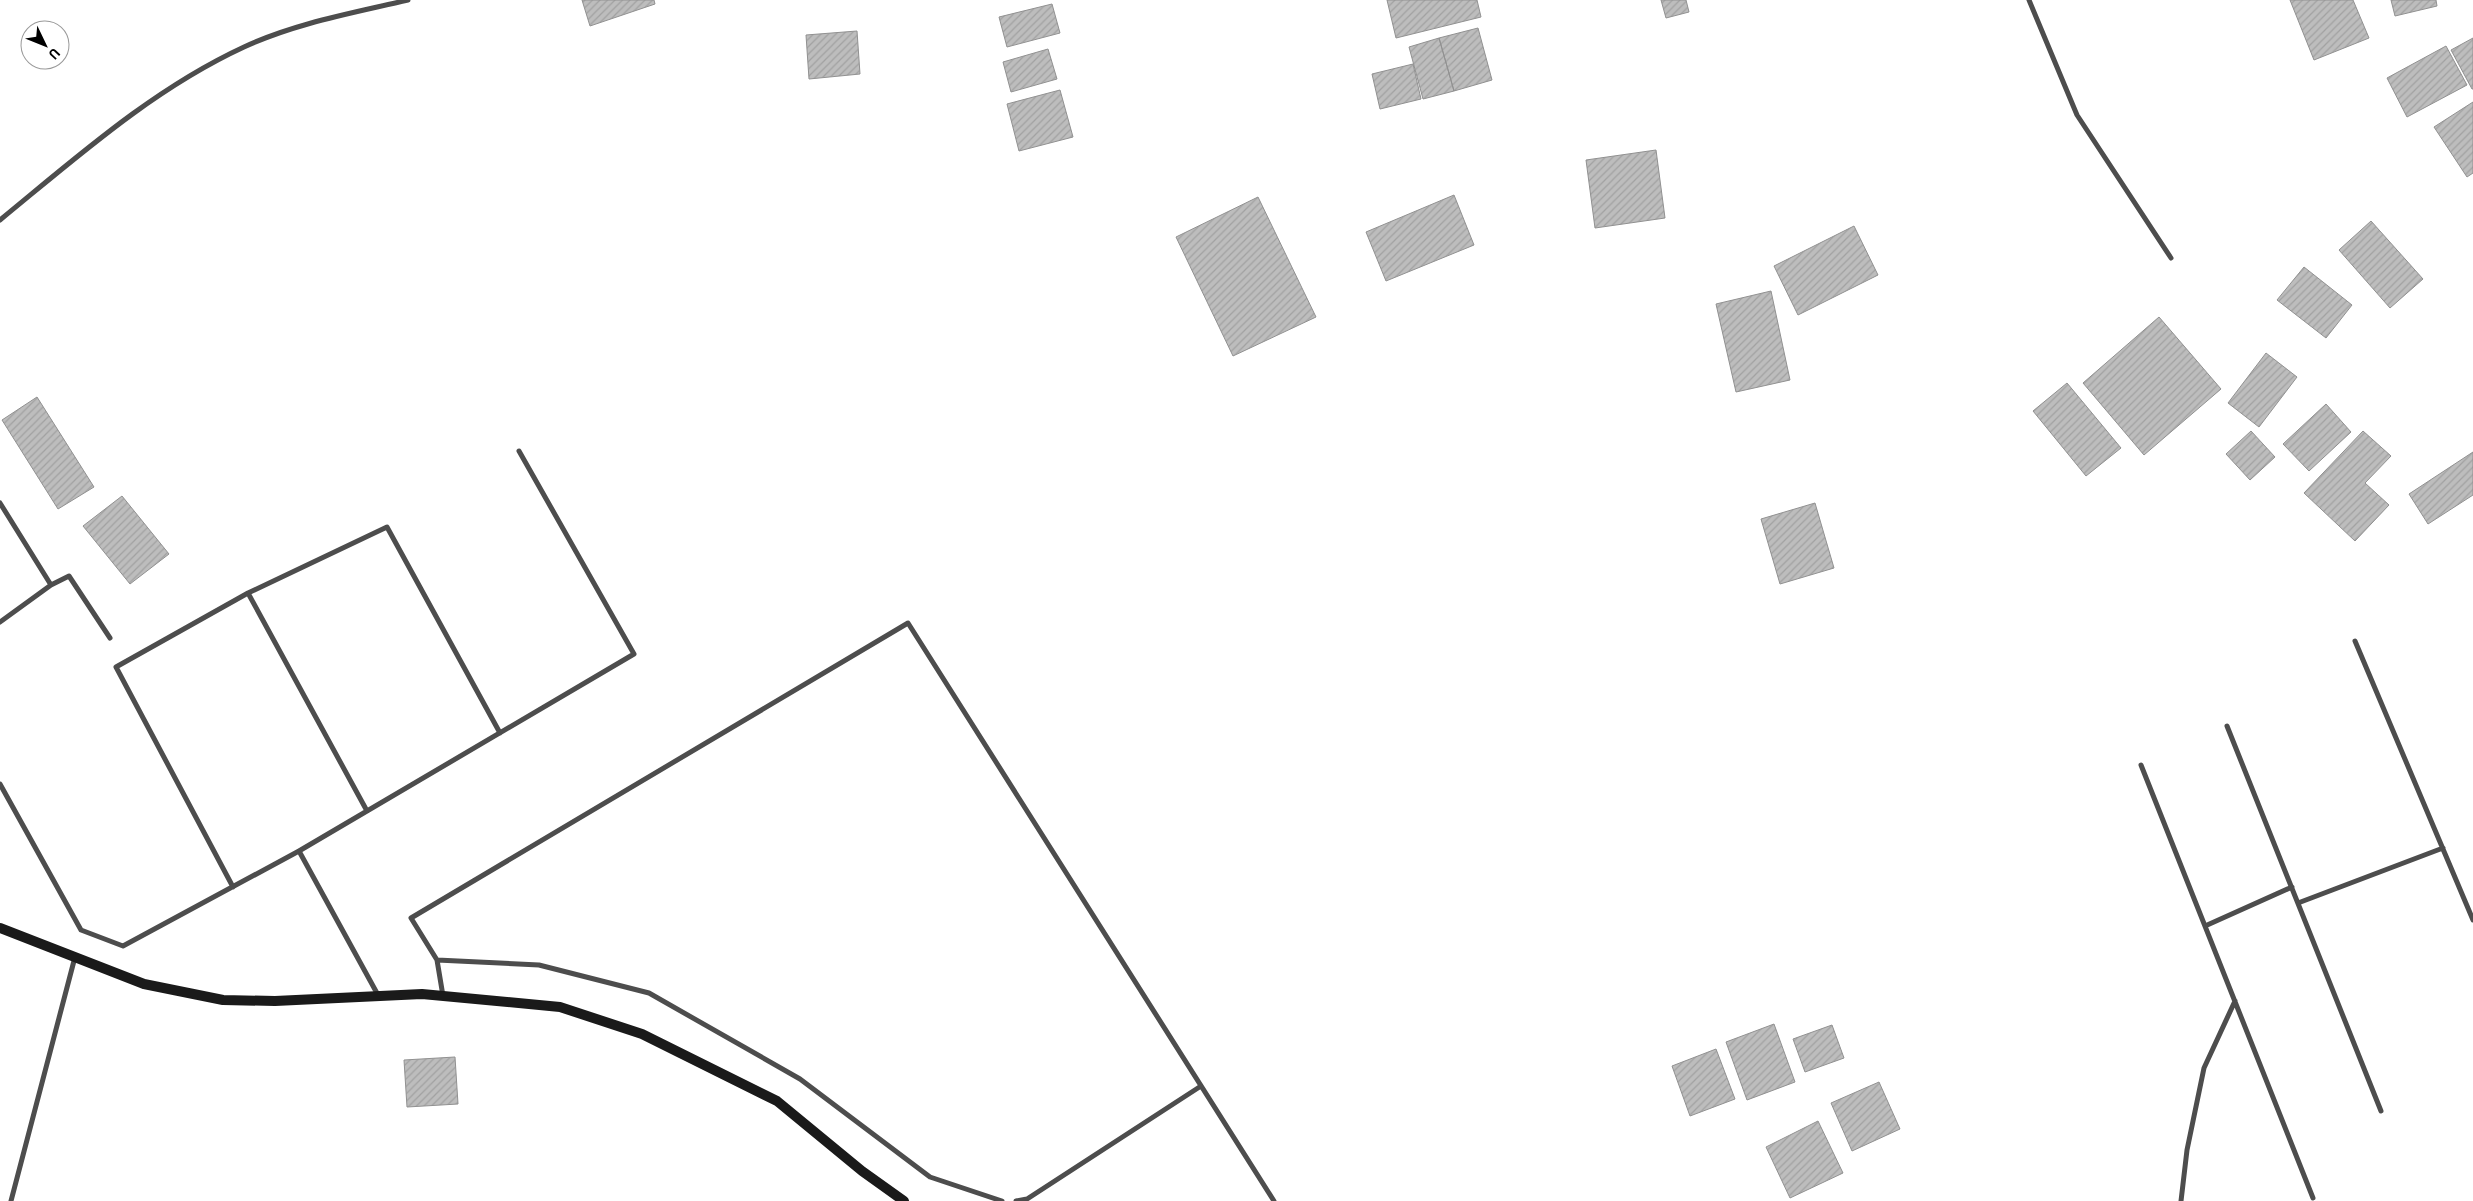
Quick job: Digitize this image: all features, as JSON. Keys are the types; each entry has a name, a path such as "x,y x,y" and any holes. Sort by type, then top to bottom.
{"street":[{"path":"0,220 128,116 178,84 244,47 297,27 408,0"},
{"path":"2029,0 2077,115 2171,258"},
{"path":"0,784 81,930 123,946 299,851 634,654 519,452"},
{"path":"0,503 51,585"},
{"path":"233,887 116,667 248,593 387,527 500,733"},
{"path":"0,622 51,585 69,576 110,638"},
{"path":"248,593 367,811"},
{"path":"443,996 438,960 411,918 908,623 1274,1201"},
{"path":"2355,641 2473,920"},
{"path":"2227,726 2380,1111"},
{"path":"2141,765 2313,1198"},
{"path":"2298,903 2442,848"},
{"path":"299,851 378,995"},
{"path":"2205,926 2292,887"},
{"path":"0,928 144,984 223,1000 275,1001 378,995 443,996 560,1007 642,1034 777,1101 862,1171 904,1201"},
{"path":"11,1201 75,957"},
{"path":"438,960 539,965 649,993 800,1078 930,1177 1002,1201"},
{"path":"2180,1201 2187,1150 2204,1068 2235,1001"},
{"path":"1016,1201 1027,1199 1201,1086"}],"building":[{"path":"582,0 654,0 655,4 590,26"},
{"path":"1387,0 1477,0 1481,17 1396,38"},
{"path":"1661,0 1686,0 1689,12 1666,18"},
{"path":"2290,0 2353,0 2369,38 2314,60"},
{"path":"2391,0 2436,0 2437,6 2395,16"},
{"path":"1052,4 1060,33 1007,47 999,17"},
{"path":"1478,28 1492,80 1454,91 1439,38"},
{"path":"857,31 860,74 809,79 806,35"},
{"path":"1439,38 1454,91 1423,99 1409,47"},
{"path":"2473,38 2473,89 2472,89 2451,50"},
{"path":"2446,46 2467,85 2407,117 2387,78"},
{"path":"1048,49 1057,79 1011,92 1003,62"},
{"path":"1413,64 1421,99 1380,109 1372,74"},
{"path":"1060,90 1073,137 1019,151 1007,104"},
{"path":"2473,102 2473,173 2467,177 2434,127"},
{"path":"1656,150 1665,218 1595,228 1586,160"},
{"path":"1454,195 1474,245 1386,281 1366,232"},
{"path":"1258,197 1316,317 1233,356 1176,237"},
{"path":"2371,221 2423,279 2390,308 2339,250"},
{"path":"1854,226 1878,275 1798,315 1774,266"},
{"path":"2304,267 2352,305 2326,338 2277,300"},
{"path":"1771,291 1790,380 1736,392 1716,304"},
{"path":"2159,317 2221,389 2144,455 2083,383"},
{"path":"2266,353 2297,377 2259,427 2228,403"},
{"path":"2067,383 2121,448 2086,476 2033,411"},
{"path":"37,397 94,487 58,509 2,420"},
{"path":"2326,404 2351,432 2309,471 2283,444"},
{"path":"2251,431 2275,457 2250,480 2226,454"},
{"path":"2363,431 2391,456 2365,483 2389,505 2355,541 2304,493"},
{"path":"2473,452 2473,495 2428,524 2409,494"},
{"path":"122,496 169,554 130,584 83,526"},
{"path":"1815,503 1834,568 1780,584 1761,519"},
{"path":"1774,1024 1795,1082 1747,1100 1726,1042"},
{"path":"1832,1025 1844,1058 1805,1072 1793,1039"},
{"path":"1716,1049 1735,1099 1690,1116 1672,1066"},
{"path":"455,1057 458,1104 407,1107 404,1060"},
{"path":"1879,1082 1900,1129 1852,1151 1831,1103"},
{"path":"1818,1121 1843,1173 1790,1198 1766,1147"}]}
